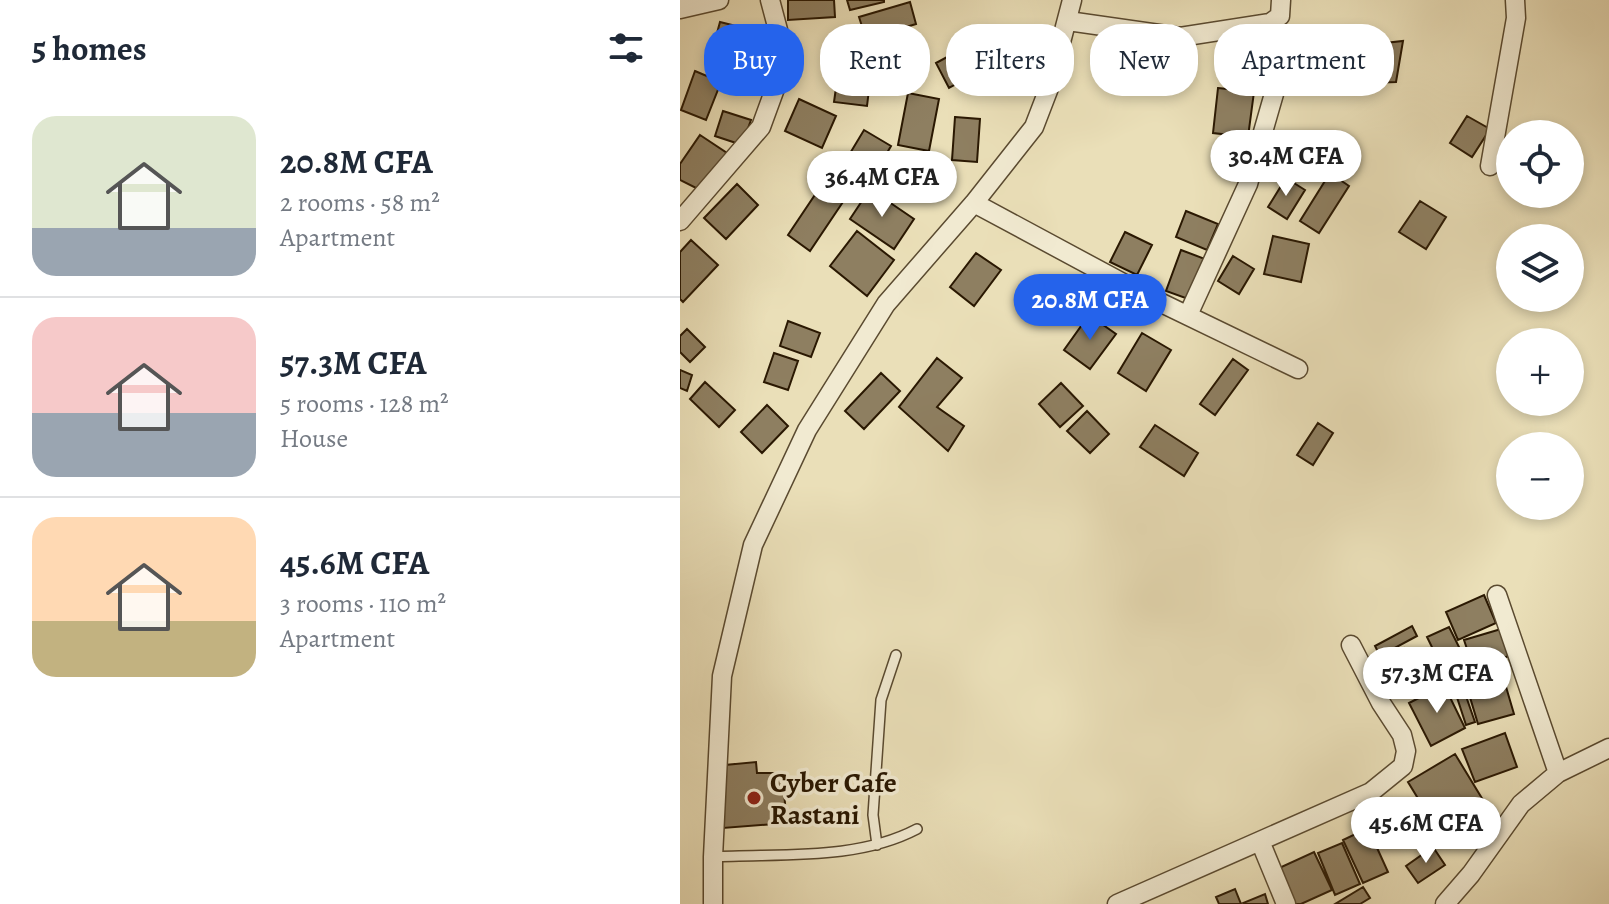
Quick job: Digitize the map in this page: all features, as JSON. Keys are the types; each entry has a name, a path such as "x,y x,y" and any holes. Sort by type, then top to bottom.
{"street":[{"path":"680,9 719,0"},
{"path":"680,221 761,127 776,86 778,30 770,0"},
{"path":"713,904 722,676 753,545 807,430 886,304 974,203 1034,127 1049,88 1072,0"},
{"path":"1068,21 1180,37 1270,23 1280,16 1281,0"},
{"path":"1490,166 1516,18 1515,0"},
{"path":"1188,315 1248,184 1280,73 1270,23"},
{"path":"974,203 1298,369"},
{"path":"1497,595 1558,773"},
{"path":"1117,904 1371,792 1403,766 1406,751 1402,735 1381,703 1351,645"},
{"path":"1445,904 1471,874 1521,804 1558,773 1609,748"},
{"path":"1260,841 1286,904"}],"lane":[{"path":"877,845 873,815 881,700 896,655"},
{"path":"713,857 834,851 877,845 917,829"}],"building":[{"path":"788,0 834,0 835,17 788,20"},
{"path":"847,0 884,0 884,2 850,10"},
{"path":"910,2 916,24 861,24 859,17"},
{"path":"1403,41 1394,82 1394,42"},
{"path":"946,58 946,82 936,63"},
{"path":"695,71 704,75 704,96 715,96 706,120 681,110"},
{"path":"835,96 868,96 867,106 834,102"},
{"path":"907,96 939,99 929,151 898,145"},
{"path":"1217,96 1253,96 1248,137 1213,133"},
{"path":"799,99 836,116 822,148 785,131"},
{"path":"723,111 751,120 742,145 715,136"},
{"path":"1467,116 1490,129 1472,157 1450,143"},
{"path":"955,117 980,119 977,162 952,160"},
{"path":"864,130 891,146 870,182 843,165"},
{"path":"700,135 730,155 700,190 680,180 680,164"},
{"path":"835,165 857,181 810,251 788,235"},
{"path":"1330,173 1349,186 1319,233 1300,221"},
{"path":"1286,178 1305,190 1287,219 1268,207"},
{"path":"737,184 758,205 726,239 704,218"},
{"path":"870,189 914,219 894,249 850,219"},
{"path":"1420,201 1446,217 1426,249 1399,232"},
{"path":"1186,211 1218,224 1207,250 1176,237"},
{"path":"857,231 894,260 867,296 830,266"},
{"path":"1125,232 1152,245 1137,275 1110,262"},
{"path":"1273,236 1309,244 1301,282 1264,274"},
{"path":"691,240 718,265 683,302 680,299 680,252"},
{"path":"1181,250 1205,259 1191,300 1166,291"},
{"path":"976,253 1001,270 974,306 950,287"},
{"path":"1233,256 1254,269 1239,294 1218,281"},
{"path":"1089,315 1116,334 1090,369 1064,350"},
{"path":"788,321 820,333 811,357 780,346"},
{"path":"687,329 705,347 690,362 680,352 680,336"},
{"path":"1142,333 1171,350 1146,391 1118,373"},
{"path":"774,353 798,361 788,390 764,382"},
{"path":"937,358 962,378 937,407 964,426 948,451 899,407"},
{"path":"1233,359 1248,370 1215,415 1200,404"},
{"path":"680,370 692,375 687,391 680,388"},
{"path":"881,373 900,391 864,429 845,411"},
{"path":"705,382 735,410 719,427 690,399"},
{"path":"1061,383 1083,406 1060,427 1039,404"},
{"path":"767,405 788,426 762,453 741,432"},
{"path":"1087,411 1109,434 1090,453 1067,431"},
{"path":"1318,423 1333,433 1313,465 1297,455"},
{"path":"1155,425 1198,453 1184,476 1140,447"},
{"path":"1484,595 1496,623 1458,640 1446,612"},
{"path":"1412,626 1417,636 1380,656 1375,646"},
{"path":"1449,627 1469,667 1447,678 1427,637"},
{"path":"1501,629 1509,656 1473,667 1464,640"},
{"path":"1404,648 1422,679 1388,699 1370,668"},
{"path":"1499,663 1514,714 1478,724 1463,674"},
{"path":"1460,679 1475,722 1466,725 1452,682"},
{"path":"1444,685 1465,728 1431,746 1409,703"},
{"path":"1505,733 1517,767 1475,782 1462,749"},
{"path":"1455,754 1486,805 1439,833 1408,782"},
{"name":"Cyber Cafe Rastani","path":"756,762 757,773 782,773 787,823 723,828 725,765"},
{"path":"1368,828 1388,872 1363,883 1343,840"},
{"path":"1342,843 1360,884 1335,895 1318,853"},
{"path":"1433,847 1445,865 1418,883 1406,866"},
{"path":"1314,852 1332,890 1301,904 1294,904 1277,869"},
{"path":"1363,887 1370,898 1360,904 1335,904"},
{"path":"1235,889 1241,904 1219,904 1216,897"},
{"path":"1265,894 1268,904 1243,903"}],"place":[{"name":"Cyber Cafe Rastani","path":"754,798"}]}
